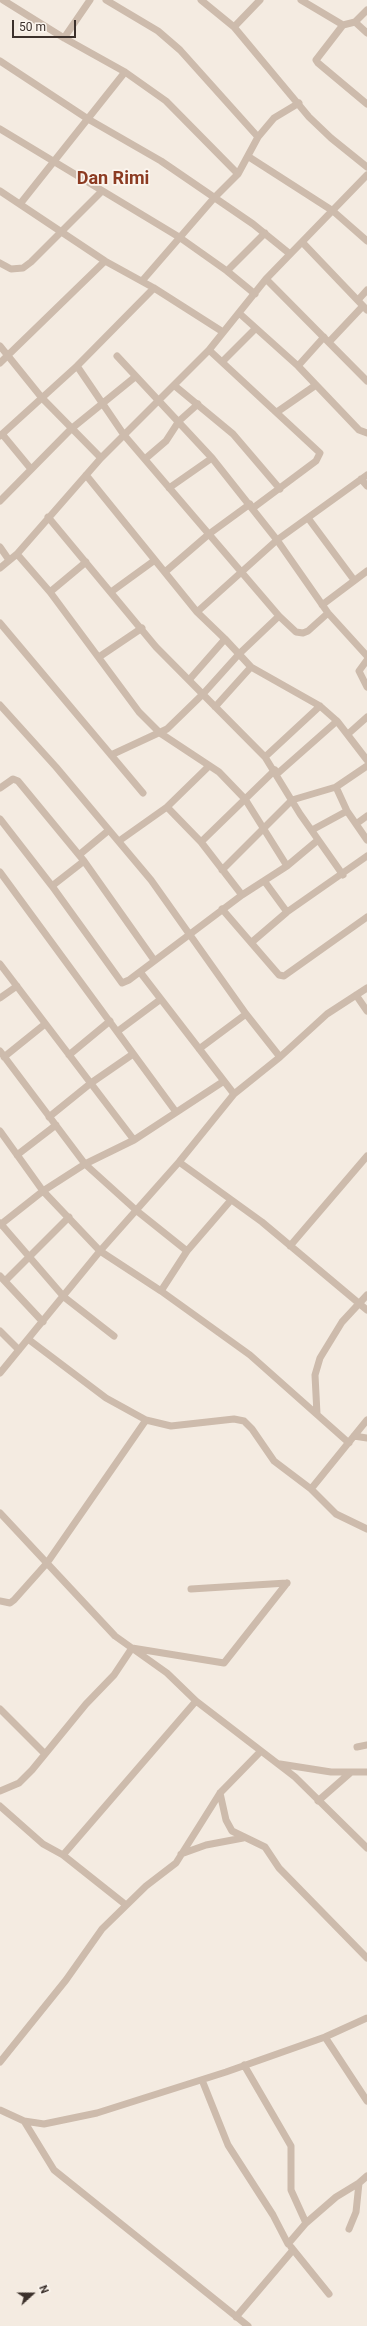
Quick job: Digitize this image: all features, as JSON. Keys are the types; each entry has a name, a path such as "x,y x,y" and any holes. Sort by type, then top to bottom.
{"street":[{"path":"3,0 64,38 125,72 166,101 238,174"},
{"path":"64,38 90,0"},
{"path":"106,0 158,31 180,50 258,137"},
{"path":"201,0 234,27 299,103 309,117 367,167"},
{"path":"234,27 260,0"},
{"path":"301,0 343,25"},
{"path":"367,10 355,22 343,25 316,60 367,104"},
{"path":"355,22 367,33"},
{"path":"0,61 88,119 161,161 265,233 290,254"},
{"path":"20,204 125,72"},
{"path":"142,281 179,237 238,174 258,137 278,115 299,103"},
{"path":"0,129 52,162 102,190 179,237 227,271 255,294"},
{"path":"249,156 333,211 367,241"},
{"path":"0,568 16,554 101,458 158,400 175,386 208,350 266,279 367,175"},
{"path":"0,263 11,268 24,268 102,190"},
{"path":"0,191 105,261 154,288 223,332"},
{"path":"227,271 265,233"},
{"path":"298,366 326,340 365,308 302,242"},
{"path":"0,363 105,261"},
{"path":"266,279 367,381"},
{"path":"31,469 1,435 77,366 154,288"},
{"path":"358,300 367,290"},
{"path":"239,313 255,329 298,366 359,430 367,433"},
{"path":"222,362 255,329"},
{"path":"0,346 9,355 42,398 101,458"},
{"path":"165,572 209,534 280,489 316,461 320,453 208,350"},
{"path":"117,356 212,458 277,540 328,613 367,656"},
{"path":"77,366 124,435 279,616 296,632 303,633 308,631 328,613"},
{"path":"0,501 71,429 135,377"},
{"path":"277,412 316,385"},
{"path":"175,386 233,434 280,489"},
{"path":"145,459 166,441 179,421 198,404"},
{"path":"169,488 212,458"},
{"path":"86,475 197,612 251,666 320,706 337,721 367,760 336,787 292,800 222,870"},
{"path":"197,612 219,590 242,573 277,540 364,477 367,486"},
{"path":"48,517 142,628 156,647 265,757 318,840 343,875"},
{"path":"308,518 354,580"},
{"path":"0,548 9,560"},
{"path":"16,554 50,592 139,712 160,733 219,772 244,799 265,828 287,866"},
{"path":"112,592 154,560"},
{"path":"50,592 86,562"},
{"path":"322,605 367,571"},
{"path":"111,755 166,729 203,694 239,654 279,616"},
{"path":"0,623 143,793"},
{"path":"99,657 142,628"},
{"path":"189,680 225,640"},
{"path":"367,660 358,671 367,687"},
{"path":"215,707 251,666"},
{"path":"0,706 151,880 246,1014 280,1057"},
{"path":"265,757 320,706"},
{"path":"348,734 367,718"},
{"path":"201,842 244,799 337,721"},
{"path":"119,842 167,807 209,766"},
{"path":"0,788 13,779 18,781 82,858 154,960"},
{"path":"336,787 346,810 367,840"},
{"path":"167,807 201,842 242,895"},
{"path":"312,830 346,810"},
{"path":"356,824 367,816"},
{"path":"0,821 52,886 119,981 125,982 222,909 242,895 265,882 287,866 318,840"},
{"path":"52,886 109,830"},
{"path":"252,942 287,912 343,875 367,856"},
{"path":"0,872 176,1112"},
{"path":"265,882 287,912"},
{"path":"222,909 279,975 284,976 367,917"},
{"path":"0,964 134,1140"},
{"path":"140,972 234,1094"},
{"path":"0,998 17,986"},
{"path":"0,1373 64,1297 100,1251 179,1162 234,1094 280,1057 327,1014 367,988"},
{"path":"356,996 367,1011"},
{"path":"118,1031 161,999"},
{"path":"199,1049 246,1014"},
{"path":"69,1055 110,1021"},
{"path":"45,1024 2,1054 85,1164 137,1211 187,1251"},
{"path":"49,1117 91,1083 133,1054"},
{"path":"114,1336 64,1297 28,1258 0,1224 43,1191 85,1164 134,1140 224,1081"},
{"path":"17,1155 56,1125"},
{"path":"0,1131 43,1191 100,1251 161,1291 250,1355 349,1443"},
{"path":"290,1246 367,1156"},
{"path":"179,1162 290,1246 367,1310"},
{"path":"161,1291 187,1251 231,1200"},
{"path":"42,1322 2,1278 28,1258 69,1218"},
{"path":"317,1414 315,1375 320,1358 342,1322 367,1295"},
{"path":"0,1331 19,1350"},
{"path":"28,1339 106,1398 146,1420 171,1426 234,1419 244,1421 252,1428 274,1461 310,1489 336,1514 367,1529"},
{"path":"0,1601 5,1603 14,1600 47,1563 146,1420"},
{"path":"310,1489 367,1420"},
{"path":"354,1436 367,1438"},
{"path":"0,1514 115,1636 167,1673 196,1701 295,1777 367,1848"},
{"path":"132,1648 224,1663 287,1583 191,1589"},
{"path":"0,1791 18,1783 32,1770 44,1753 86,1704 114,1675 132,1648"},
{"path":"63,1855 196,1701"},
{"path":"0,1710 44,1753"},
{"path":"357,1747 367,1745"},
{"path":"0,2062 66,1980 102,1929 146,1886 176,1863 220,1793 261,1751"},
{"path":"279,1764 350,1773 367,1772"},
{"path":"318,1801 350,1773"},
{"path":"220,1793 226,1820 232,1831 243,1838 256,1842 265,1847 279,1868 367,1958"},
{"path":"0,1806 43,1844 63,1855 126,1905"},
{"path":"181,1854 206,1845 243,1838"},
{"path":"0,2110 24,2120 44,2124 97,2113 202,2080 325,2036 367,2018"},
{"path":"325,2036 367,2101"},
{"path":"244,2065 290,2140 291,2190 306,2223"},
{"path":"202,2080 228,2145 273,2215 288,2244 329,2294"},
{"path":"24,2120 54,2170 248,2326"},
{"path":"288,2244 306,2223 336,2197 359,2183 367,2176"},
{"path":"349,2229 356,2212 359,2183"},
{"path":"236,2317 293,2250"}],"district":[{"name":"Dan Rimi","path":"113,179"}]}
